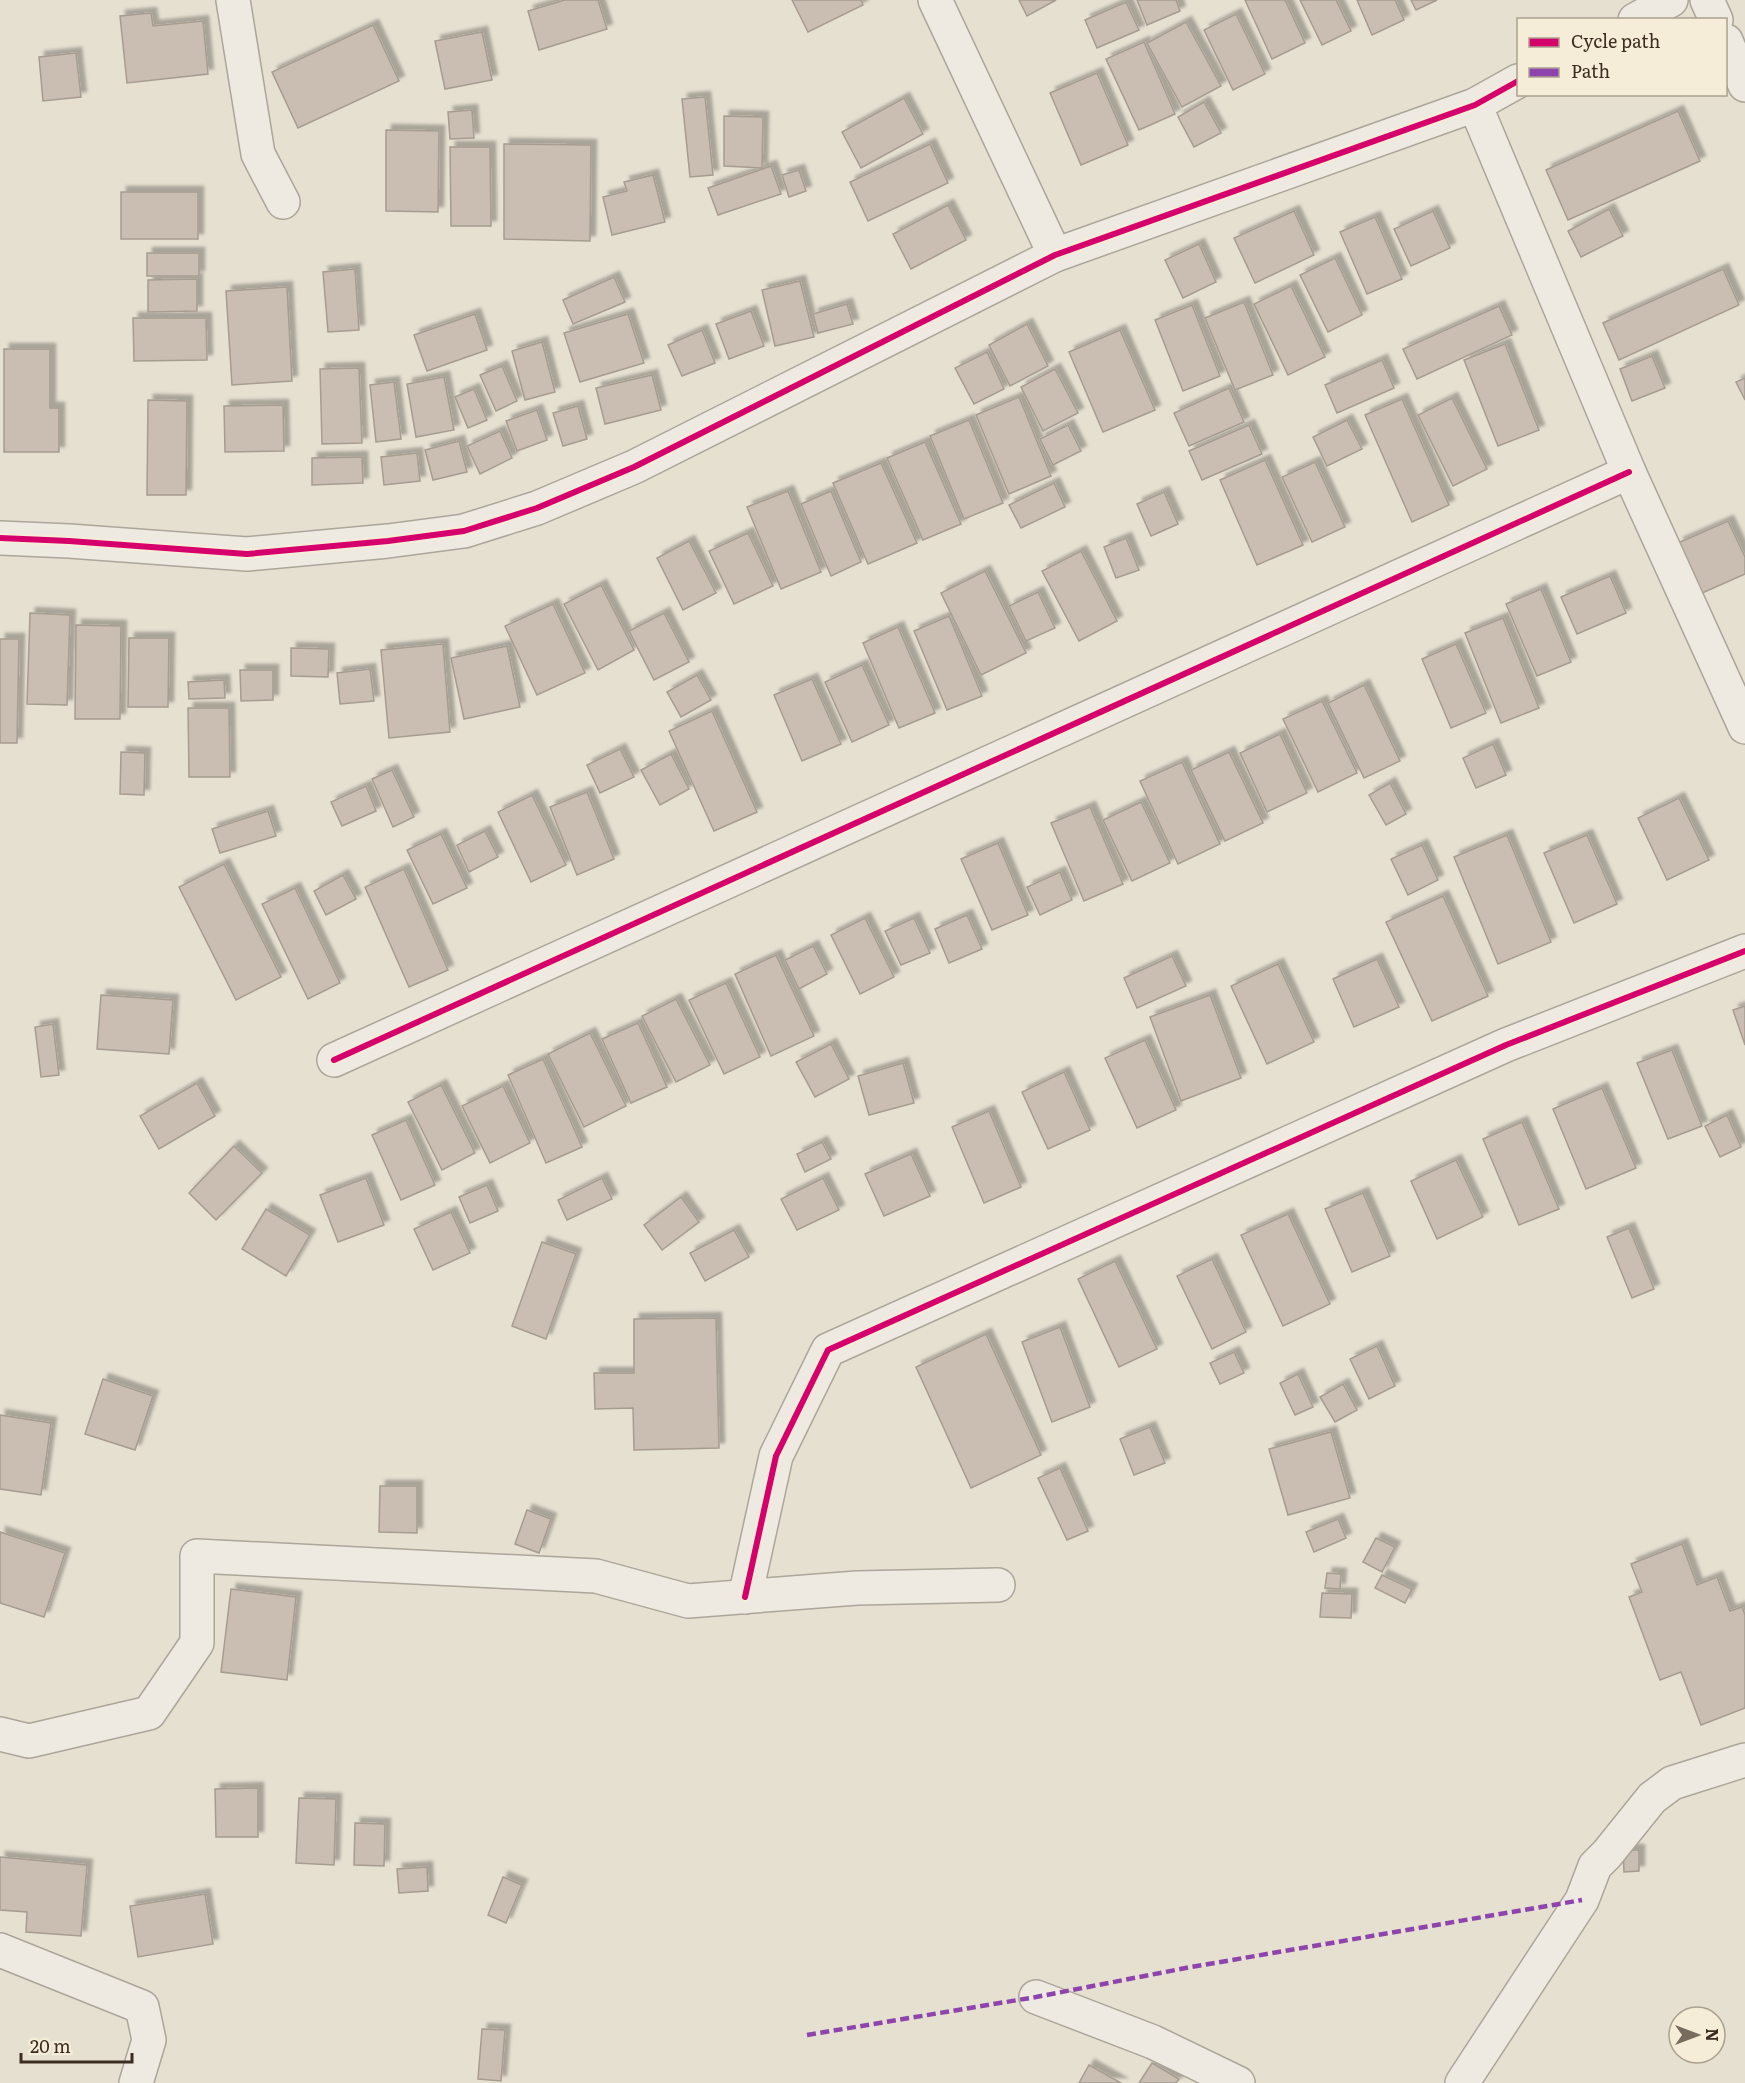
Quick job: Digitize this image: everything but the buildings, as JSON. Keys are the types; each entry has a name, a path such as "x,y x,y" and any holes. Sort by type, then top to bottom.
{"street":[{"path":"233,0 258,154 283,202"},
{"path":"935,0 1055,255"},
{"path":"1639,18 1671,0"},
{"path":"1707,0 1715,18"},
{"path":"1727,45 1745,85"},
{"path":"0,538 247,554 388,541 464,531 537,508 634,467 1055,255 1475,105 1517,82"},
{"path":"1475,105 1629,472 1745,727"},
{"path":"334,1060 1629,472"},
{"path":"745,1596 776,1456 828,1350 1506,1045 1745,951"},
{"path":"0,1734 29,1741 149,1713 197,1643 197,1556 596,1576 688,1601 857,1588 998,1585"},
{"path":"1462,2083 1582,1900 1595,1866 1652,1798 1672,1783 1745,1760"},
{"path":"0,1950 142,2007 149,2040 136,2083"},
{"path":"1036,1997 1154,2042 1238,2083"}],"marked path":[{"path":"807,2035 1036,1997 1191,1967 1582,1900"}],"cycle path":[{"path":"0,538 247,554 388,541 464,531 537,508 634,467 1055,255 1475,105 1517,82"},
{"path":"334,1060 1629,472"},
{"path":"745,1597 776,1456 828,1350 1506,1045 1745,951"}]}
